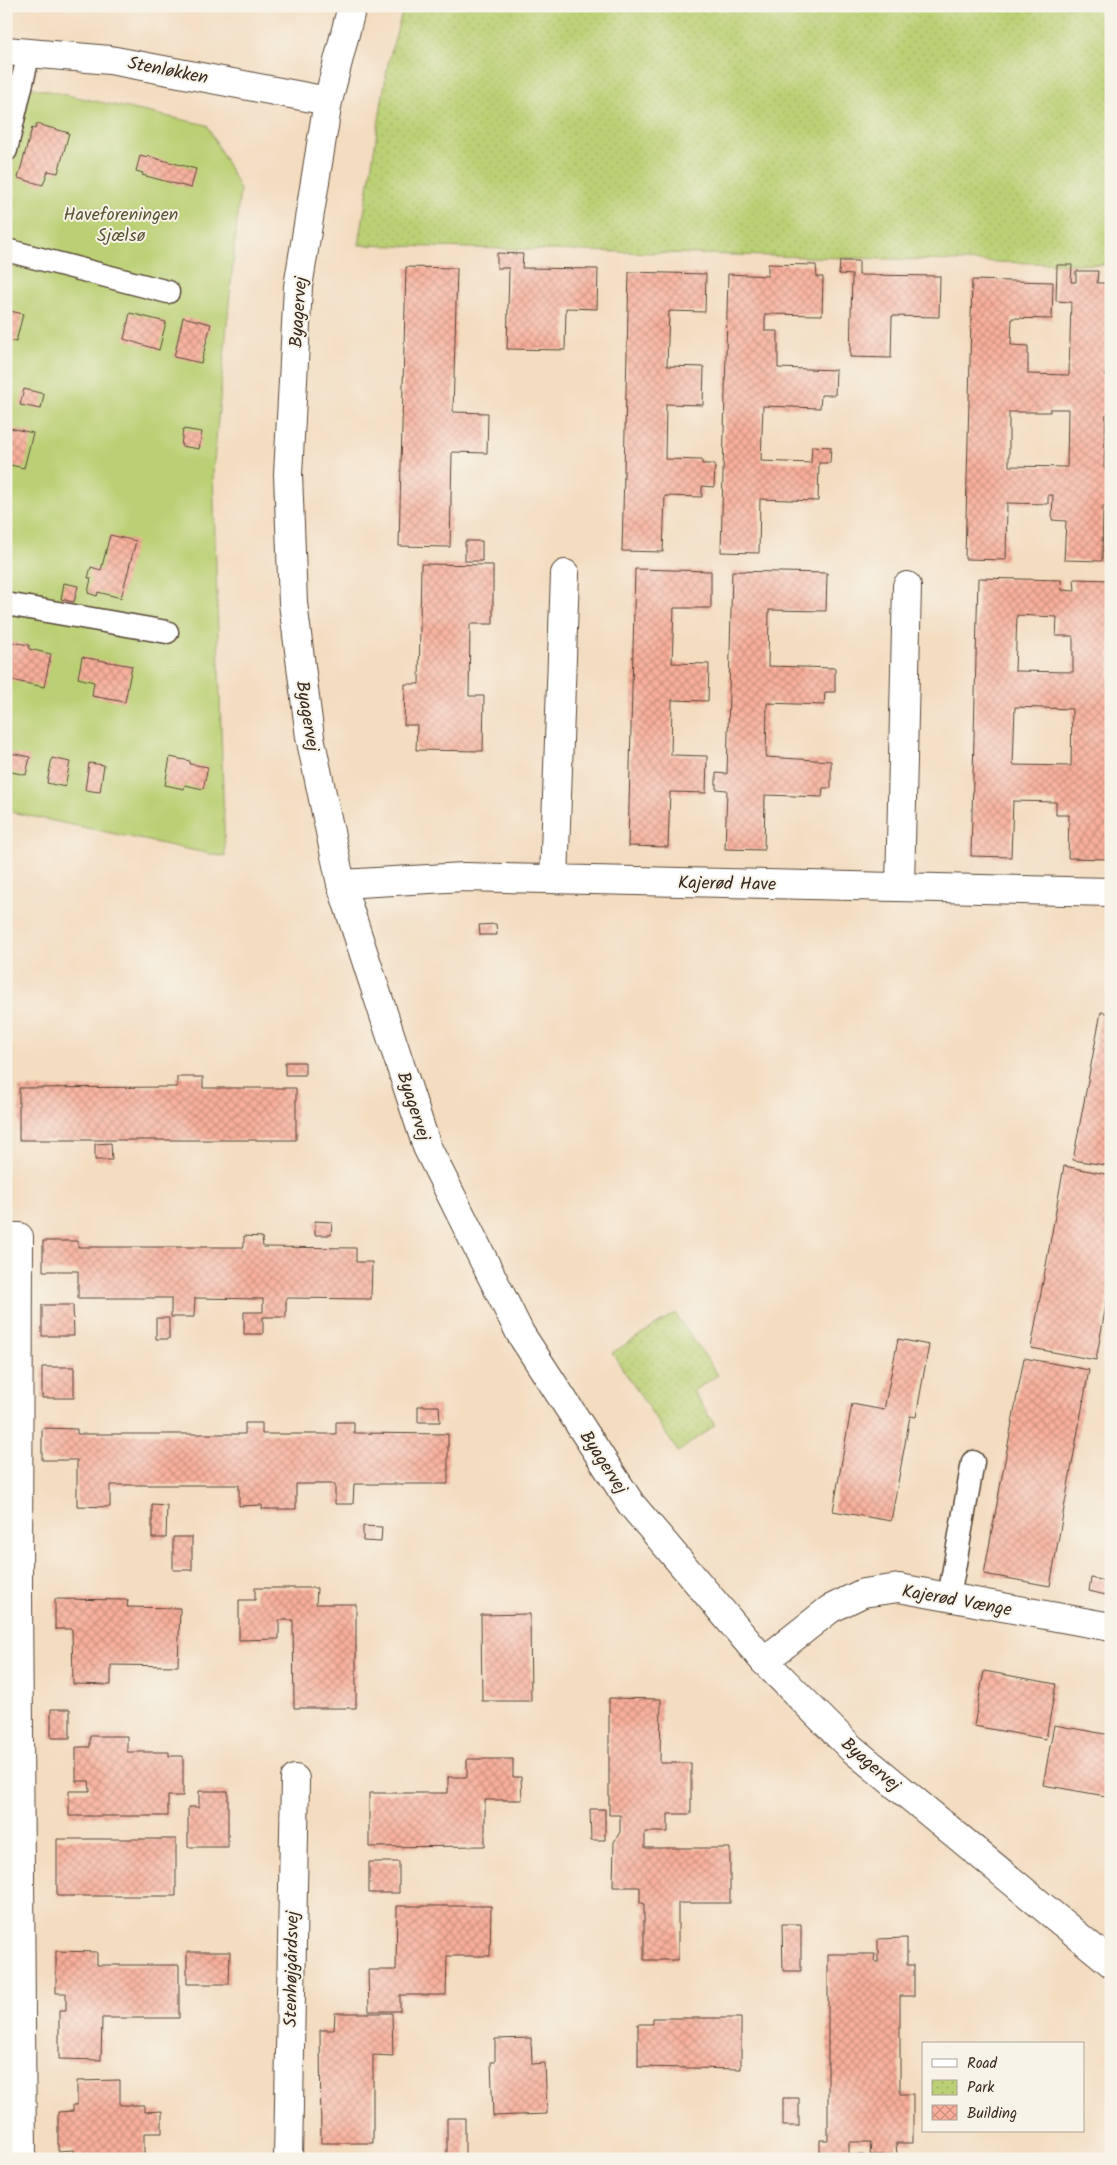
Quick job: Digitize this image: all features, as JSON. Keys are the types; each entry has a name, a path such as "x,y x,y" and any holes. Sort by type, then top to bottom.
{"street":[{"name":"Byagervej","path":"352,6 328,101 298,287 288,474 293,602 310,736 341,884 427,1147 520,1332 631,1504 764,1661 851,1748 1111,1963"},
{"name":"Stenløkken","path":"18,52 110,60 328,101"},
{"path":"554,879 565,574"},
{"path":"900,887 907,586"},
{"name":"Kajerød Have","path":"341,884 464,877 1111,892"},
{"path":"6,1237 19,1237 18,1590 22,2159"},
{"name":"Kajerød Vænge","path":"764,1661 830,1609 863,1594 899,1588 1111,1627"},
{"name":"Stenhøjgårdsvej","path":"288,2159 295,1779"}],"lane":[{"path":"6,150 18,52"},
{"path":"6,250 168,292"},
{"path":"6,604 167,632"},
{"path":"949,1597 973,1462"}],"green space":[{"path":"404,6 1111,6 1111,265 359,245 388,63"},
{"name":"Haveforeningen Sjælsø","path":"6,82 207,125 240,189 213,472 225,857 6,811"},
{"path":"675,1313 718,1375 693,1391 715,1425 678,1452 612,1353"}],"building":[{"path":"37,124 69,133 58,173 48,171 43,185 18,178 32,128 35,129"},
{"path":"140,156 147,158 147,156 196,169 191,188 142,175 143,173 136,171"},
{"path":"497,253 523,254 522,268 598,269 597,309 566,308 565,350 507,349 509,268 497,268"},
{"path":"840,261 859,261 859,275 940,276 939,317 892,316 891,358 850,357 852,275 839,274"},
{"path":"768,264 816,265 817,277 823,277 822,315 765,314 765,331 778,331 778,368 836,370 835,395 821,395 820,408 763,406 761,461 811,463 812,446 831,447 830,463 819,463 818,501 760,499 759,553 721,552 728,274 768,276"},
{"path":"1057,265 1072,265 1071,282 1076,282 1076,271 1098,271 1097,283 1111,283 1111,321 1108,321 1106,376 1111,376 1111,414 1106,414 1104,468 1111,469 1111,506 1103,506 1102,561 1064,560 1066,521 1052,520 1053,495 1048,495 1048,504 1007,503 1006,560 965,559 972,280 1053,282 1052,319 1012,318 1011,345 1028,346 1028,374 1069,375 1071,302 1056,301","holes":["1050,409 1068,409 1067,467 1009,466 1009,412 1050,412"]},
{"path":"406,267 457,268 453,412 488,413 487,453 452,452 450,547 399,546"},
{"path":"629,272 706,274 705,312 669,311 667,366 704,367 703,405 666,404 665,459 702,460 702,464 715,464 714,487 702,486 702,497 665,496 663,552 622,551"},
{"path":"6,310 23,314 16,342 6,339"},
{"path":"130,313 166,322 159,350 124,339"},
{"path":"183,317 211,324 201,363 174,357"},
{"path":"24,389 44,394 41,409 20,405"},
{"path":"6,427 33,433 24,468 6,464"},
{"path":"183,429 202,432 199,449 181,446"},
{"path":"110,535 136,541 121,598 98,592 97,596 88,593 91,578 88,578 91,567 101,570"},
{"path":"465,541 482,541 482,561 465,561"},
{"path":"421,564 493,565 493,624 470,624 469,696 484,696 483,751 416,750 417,725 404,725 405,684 419,684"},
{"path":"635,569 711,571 711,608 674,608 672,663 709,664 708,701 672,700 671,755 707,756 706,793 670,792 668,847 628,846"},
{"path":"732,571 827,573 826,611 769,610 768,666 835,668 835,692 825,692 824,705 767,703 766,757 831,761 831,788 823,788 822,797 765,795 764,850 725,849 727,790 716,789 716,773 727,774"},
{"path":"978,578 1061,580 1062,590 1075,591 1074,579 1111,580 1109,766 1111,766 1111,804 1108,804 1107,859 1068,858 1069,815 1056,815 1056,802 1013,801 1011,857 971,856","holes":["1017,615 1057,617 1056,636 1073,636 1073,672 1015,671","1015,707 1072,709 1071,766 1013,765"]},
{"path":"64,583 78,586 74,602 61,599"},
{"path":"6,641 29,645 29,649 51,654 44,687 6,679"},
{"path":"82,657 132,666 125,702 92,696 94,682 78,678"},
{"path":"10,753 30,757 26,775 7,771"},
{"path":"170,757 190,761 190,764 208,767 203,789 185,785 184,789 165,785"},
{"path":"52,758 70,762 65,787 47,783"},
{"path":"89,763 104,765 100,792 85,790"},
{"path":"496,924 497,935 480,935 479,925"},
{"path":"1101,1012 1111,1014 1111,1166 1073,1160"},
{"path":"285,1062 305,1062 305,1075 285,1075"},
{"path":"177,1077 203,1077 203,1088 296,1088 296,1140 19,1140 19,1088 177,1087"},
{"path":"111,1143 112,1160 95,1160 95,1144"},
{"path":"1064,1166 1111,1175 1111,1278 1096,1360 1031,1348"},
{"path":"315,1221 332,1222 331,1235 315,1235"},
{"path":"244,1236 262,1237 263,1247 356,1248 356,1262 372,1262 371,1299 286,1298 286,1317 263,1317 263,1334 244,1334 244,1312 263,1312 263,1299 195,1298 194,1317 171,1317 171,1298 78,1298 78,1271 43,1271 43,1241 78,1241 78,1247 244,1247"},
{"path":"42,1305 73,1305 74,1336 42,1336"},
{"path":"156,1318 169,1318 169,1339 156,1339"},
{"path":"898,1339 929,1345 916,1417 910,1416 891,1521 833,1511 852,1404 884,1410"},
{"path":"1024,1358 1089,1370 1050,1586 984,1574"},
{"path":"42,1367 74,1367 74,1398 42,1398"},
{"path":"418,1406 439,1406 440,1422 418,1422"},
{"path":"336,1422 354,1422 354,1433 448,1434 448,1484 354,1484 353,1504 335,1504 335,1484 296,1484 296,1509 262,1509 262,1505 239,1506 239,1485 110,1485 110,1507 77,1506 77,1460 42,1460 42,1428 77,1429 77,1434 245,1434 245,1423 262,1423 262,1434 336,1434"},
{"path":"152,1504 167,1505 166,1538 152,1538"},
{"path":"363,1526 382,1527 381,1542 363,1541"},
{"path":"173,1537 192,1537 192,1570 173,1570"},
{"path":"1091,1578 1111,1582 1110,1596 1089,1591"},
{"path":"255,1588 317,1588 316,1604 356,1604 356,1708 294,1708 293,1620 279,1620 279,1639 239,1640 239,1600 255,1600"},
{"path":"55,1599 128,1600 127,1607 180,1608 178,1666 111,1665 111,1685 73,1684 72,1629 55,1629"},
{"path":"530,1614 531,1701 482,1701 481,1615"},
{"path":"984,1671 1056,1684 1046,1739 974,1726"},
{"path":"609,1698 661,1699 660,1763 691,1763 691,1814 668,1814 668,1832 645,1832 645,1848 730,1848 730,1903 678,1903 678,1960 644,1960 644,1903 640,1903 640,1887 613,1887 614,1842 620,1832 620,1815 609,1815"},
{"path":"51,1709 70,1709 70,1738 51,1738"},
{"path":"1054,1725 1111,1735 1111,1797 1043,1785"},
{"path":"90,1736 127,1736 127,1752 169,1752 169,1756 183,1756 183,1796 168,1796 168,1816 69,1816 69,1791 90,1791 89,1781 76,1781 76,1747 90,1747"},
{"path":"467,1759 513,1759 513,1777 521,1777 522,1800 485,1800 485,1846 369,1847 369,1793 448,1793 448,1777 467,1777"},
{"path":"199,1791 228,1791 228,1847 188,1847 188,1807 199,1807"},
{"path":"590,1809 605,1809 605,1840 591,1840"},
{"path":"57,1839 176,1839 176,1896 57,1896"},
{"path":"369,1862 399,1862 399,1893 369,1893"},
{"path":"397,1906 491,1906 490,1956 447,1956 446,1995 400,1995 400,2011 369,2011 368,1970 396,1970"},
{"path":"782,1924 801,1924 801,1971 783,1971"},
{"path":"907,1938 907,1965 914,1965 914,1996 900,1996 900,2094 913,2094 913,2143 896,2143 897,2155 870,2155 871,2142 849,2142 849,2155 864,2155 864,2159 820,2159 820,2140 828,2140 828,1954 875,1954 874,1962 878,1962 878,1939"},
{"path":"56,1951 97,1952 97,1965 179,1965 179,2018 102,2018 101,2060 59,2059 59,2010 66,2010 66,1993 56,1993"},
{"path":"187,1952 230,1952 229,1984 187,1984"},
{"path":"335,2013 392,2013 393,2056 373,2055 373,2143 321,2143 320,2030 334,2030"},
{"path":"653,2018 741,2018 741,2069 638,2067 638,2024 653,2024"},
{"path":"531,2038 532,2064 545,2063 547,2114 493,2116 491,2062 495,2062 495,2039"},
{"path":"120,2080 120,2105 144,2105 144,2112 162,2111 162,2133 144,2133 144,2156 73,2157 73,2150 58,2151 58,2112 73,2111 73,2105 77,2105 77,2081"},
{"path":"783,2098 799,2098 799,2126 783,2126"},
{"path":"447,2118 465,2118 465,2159 447,2159"}]}
